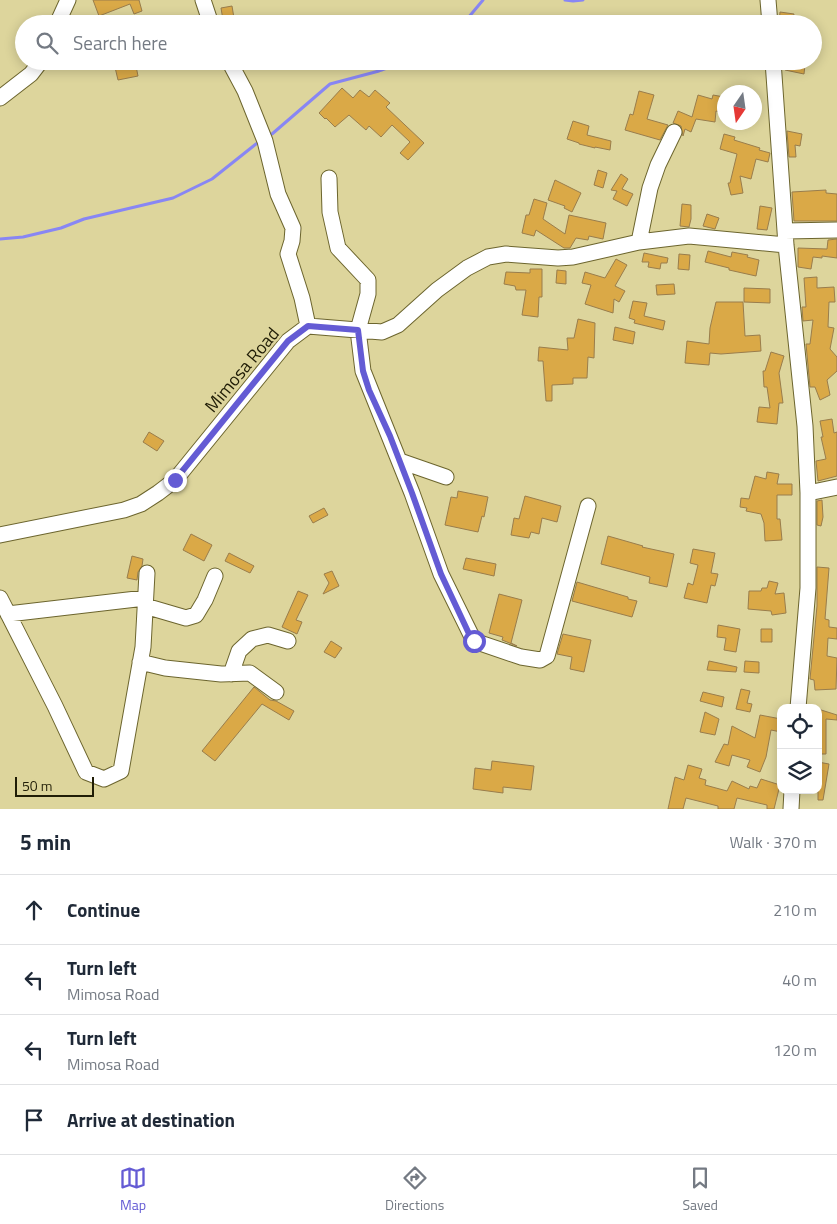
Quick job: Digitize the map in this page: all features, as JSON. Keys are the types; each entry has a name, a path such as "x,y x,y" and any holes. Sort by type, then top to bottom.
{"street":[{"path":"62,15 68,0"},
{"path":"203,0 208,15"},
{"path":"768,0 769,15"},
{"path":"0,98 34,70"},
{"path":"234,70 245,91 265,140 278,194 293,228 288,254 302,298 308,326 382,332 398,325 437,290 467,268 488,257 506,254 558,258 573,257 639,242 689,236 785,238 837,230"},
{"path":"774,70 785,238 805,426 808,493 808,588 798,704"},
{"path":"639,242 650,188 658,165 674,132"},
{"path":"329,178 330,212 338,248 368,280 368,294 358,330 363,371 400,461 441,574 471,638 478,644 521,657 540,660 546,656 588,506"},
{"name":"Mimosa Road","path":"0,535 124,510 141,504 158,493 175,480 288,341 308,326"},
{"path":"400,461 446,477"},
{"path":"808,493 837,487"},
{"path":"0,598 86,772 104,779 121,771 140,662 147,573"},
{"path":"8,614 145,602 186,618 196,615 205,600 215,576"},
{"path":"231,674 239,651 252,639 268,635 288,641"},
{"path":"140,662 165,668 231,674 250,673 276,692"},
{"path":"791,809 792,794"}],"building":[{"path":"93,0 139,0 142,11 134,14 130,4 99,15"},
{"path":"232,6 234,15 222,15 221,8"},
{"path":"780,12 794,14 794,15 780,15"},
{"path":"116,70 137,70 138,76 118,80"},
{"path":"785,70 804,70 804,74"},
{"path":"342,88 353,98 360,90 369,97 375,90 390,103 386,107 424,143 408,160 400,153 410,142 392,125 381,137 369,126 366,130 349,115 335,127 319,113"},
{"path":"639,91 654,95 647,119 668,125 660,140 625,130 630,114 633,115"},
{"path":"698,95 712,99 713,95 717,96 715,122 696,119 691,132 685,129 683,136 681,126 673,123 678,111 692,117"},
{"path":"573,121 589,126 587,135 611,141 610,150 579,144 567,139"},
{"path":"787,131 802,134 800,146 795,145 796,157 789,157"},
{"path":"724,134 735,137 734,140 770,153 768,162 756,159 751,179 740,176 743,193 731,195 728,183 730,183 737,154 720,149"},
{"path":"598,170 607,173 603,188 594,185"},
{"path":"621,174 628,179 622,189 633,194 627,206 613,199 617,191 611,190"},
{"path":"555,180 581,193 572,212 564,208 565,206 548,200"},
{"path":"826,190 826,193 837,194 837,221 794,221 792,192"},
{"path":"534,199 547,203 543,219 565,234 569,215 606,223 603,239 589,236 588,240 576,238 570,248 564,248 536,230 534,236 522,233 526,215 529,215"},
{"path":"682,204 691,205 689,227 680,226"},
{"path":"760,206 772,208 767,230 757,229"},
{"path":"707,214 719,218 715,229 703,226"},
{"path":"837,239 837,258 813,257 811,269 798,267 798,248 827,249 828,240"},
{"path":"708,251 731,257 732,252 748,255 747,257 759,260 756,276 705,262"},
{"path":"644,253 668,258 667,263 661,263 660,269 648,267 649,262 642,262"},
{"path":"679,254 690,255 689,270 678,269"},
{"path":"616,259 627,265 615,286 625,291 619,302 614,299 613,313 585,304 591,285 582,283 585,272 605,278"},
{"path":"530,269 542,269 542,297 539,297 538,317 522,315 526,290 516,290 515,286 504,284 506,272 530,273"},
{"path":"557,270 566,271 566,284 556,283"},
{"path":"817,277 817,288 834,287 835,302 829,302 828,327 834,328 830,349 837,357 837,371 827,380 830,395 820,400 815,387 810,387 806,344 810,344 813,320 803,321 802,307 806,307 804,278"},
{"path":"674,284 675,294 657,295 656,285"},
{"path":"744,288 770,289 770,303 744,302"},
{"path":"633,301 647,303 644,316 665,321 663,330 634,323 635,320 629,318"},
{"path":"716,302 743,302 745,336 760,335 761,351 710,353 709,365 685,363 687,341 709,344 710,328"},
{"path":"578,319 595,323 594,358 588,357 587,378 573,378 573,384 552,385 552,401 546,401 543,361 538,361 539,347 568,350 567,338 574,338"},
{"path":"615,327 635,332 633,344 613,340"},
{"path":"771,352 784,356 779,373 783,403 779,403 777,424 757,422 759,407 770,408 767,387 764,387 763,371 765,371"},
{"path":"832,419 834,433 837,432 837,476 818,481 816,461 826,459 821,437 823,437 820,421"},
{"path":"149,432 164,441 157,451 143,442"},
{"path":"767,472 779,474 777,484 792,484 792,495 777,495 777,519 780,519 782,540 765,541 764,523 761,514 746,511 747,508 740,507 741,498 749,499 755,476 766,479"},
{"path":"458,491 488,497 484,517 482,516 478,532 445,525 451,497 457,498"},
{"path":"525,496 561,506 557,522 542,518 539,534 531,532 529,538 511,535 514,518 519,519"},
{"path":"822,500 823,517 821,526 817,525 817,501"},
{"path":"324,508 328,515 313,523 309,516"},
{"path":"191,534 212,545 204,561 183,550"},
{"path":"608,536 642,547 674,554 667,587 649,583 650,577 601,564"},
{"path":"693,549 715,553 711,573 718,574 715,586 711,585 707,603 684,598 688,583 693,585 698,565 690,563"},
{"path":"229,553 254,566 250,573 225,561"},
{"path":"132,556 143,559 137,580 127,578"},
{"path":"466,558 496,564 494,576 463,569"},
{"path":"817,567 829,568 825,619 829,620 829,627 837,628 837,639 828,638 827,656 837,658 836,689 815,690 814,680 810,679 817,606"},
{"path":"332,571 339,586 323,594 329,583 324,574"},
{"path":"769,581 778,583 775,594 784,593 786,613 772,615 771,611 748,609 749,591 761,591 762,588 767,588"},
{"path":"577,582 637,601 632,617 572,601"},
{"path":"298,591 308,595 296,620 302,622 297,634 282,627"},
{"path":"499,594 522,600 511,643 517,646 502,640 503,637 489,633"},
{"path":"718,625 740,629 736,652 724,650 726,638 717,637"},
{"path":"761,629 772,629 772,642 761,642"},
{"path":"563,634 591,640 584,672 570,669 572,657 557,654"},
{"path":"331,641 342,648 335,658 324,652"},
{"path":"709,661 737,667 736,672 707,670"},
{"path":"745,661 759,662 759,673 744,672"},
{"path":"254,687 270,700 276,701 294,711 289,720 262,704 215,761 202,751"},
{"path":"741,689 750,691 747,703 752,704 750,712 736,709"},
{"path":"703,692 724,697 722,707 700,701"},
{"path":"822,710 837,715 837,720 826,719 826,754 822,754"},
{"path":"705,712 719,719 715,735 700,732"},
{"path":"760,715 777,718 777,731 771,730 766,757 760,772 747,767 750,760 732,755 729,766 715,762 724,744 728,745 732,726 755,738"},
{"path":"492,761 534,766 531,790 503,787 503,793 473,789 475,768 491,770"},
{"path":"822,763 829,764 823,800 818,800 818,794 822,794"},
{"path":"688,765 702,769 699,778 706,780 705,785 727,791 732,781 749,789 750,786 757,788 761,779 777,784 778,794 774,809 767,809 767,805 737,798 734,809 718,809 718,806 686,798 683,809 668,809 675,777 684,780"}],"waterway":[{"path":"470,15 483,0"},
{"path":"565,0 583,0"},
{"path":"272,134 330,84 382,70"},
{"path":"0,239 23,237 61,228 84,219 173,198 212,179 261,140"}],"route":[{"path":"175,480 288,341 301,330 308,326 358,330 360,357 369,390 390,436 441,574 474,641"}]}
